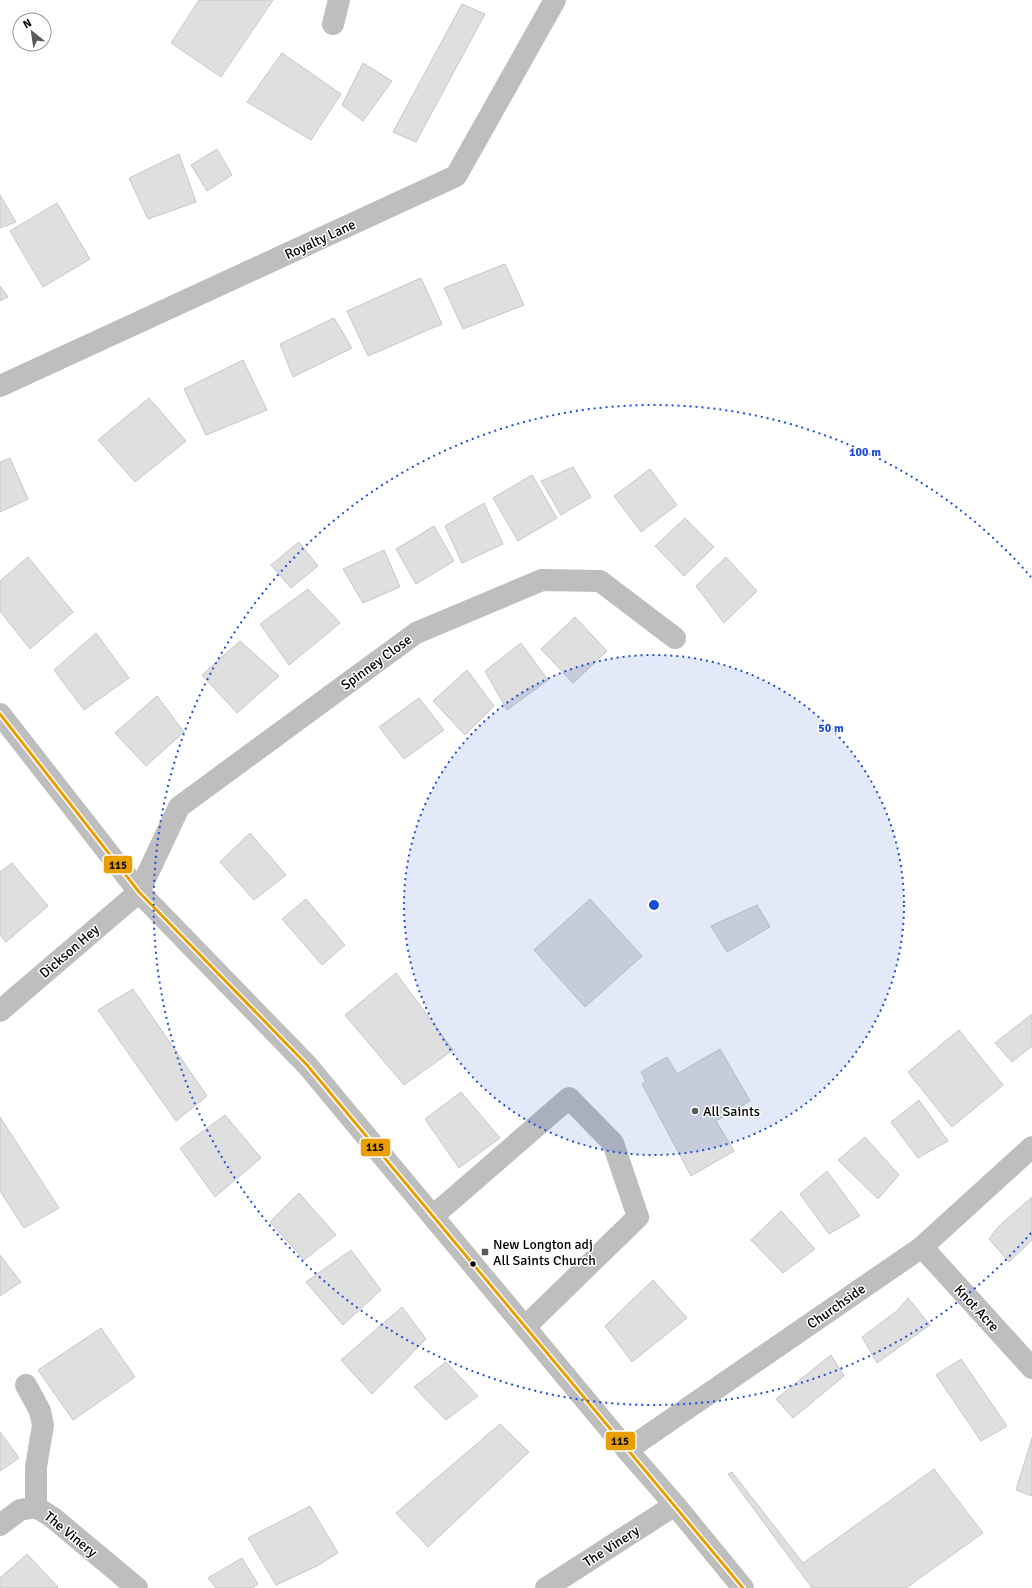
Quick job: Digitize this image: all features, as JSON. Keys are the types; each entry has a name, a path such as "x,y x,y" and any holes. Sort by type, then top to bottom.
{"street":[{"path":"333,24 339,0"},
{"name":"Royalty Lane","path":"0,386 456,176 555,0"},
{"name":"Spinney Close","path":"139,892 179,807 416,633 542,580 600,581 675,638"},
{"path":"0,714 139,892 307,1065 743,1588"},
{"name":"Dickson Hey","path":"0,1010 139,892"},
{"path":"433,1216 568,1098 613,1143 638,1217 525,1327"},
{"name":"Churchside","path":"627,1450 922,1247 1032,1146"},
{"name":"Knot Acre","path":"922,1247 1032,1368"},
{"path":"26,1385 40,1410 43,1425 36,1467 36,1507"},
{"name":"The Vinery","path":"546,1588 675,1505"},
{"name":"The Vinery","path":"0,1526 20,1510 36,1507 52,1517 137,1588"}],"building":[{"path":"199,0 273,0 221,77 171,43"},
{"path":"462,4 485,14 416,142 393,132"},
{"path":"282,53 341,94 311,140 247,102"},
{"path":"363,63 392,81 363,121 342,105"},
{"path":"217,149 232,175 207,191 191,165"},
{"path":"179,154 196,202 148,219 129,178"},
{"path":"0,195 16,222 0,228"},
{"path":"57,203 90,259 43,287 10,231"},
{"path":"505,264 524,305 463,329 444,288"},
{"path":"421,278 442,324 368,356 347,311"},
{"path":"0,286 8,297 0,301"},
{"path":"334,318 352,348 293,377 280,344"},
{"path":"243,360 267,410 206,435 184,389"},
{"path":"149,398 186,441 135,482 98,440"},
{"path":"10,458 28,499 0,512 0,462"},
{"path":"573,467 591,497 561,515 541,481"},
{"path":"650,469 677,505 641,532 614,496"},
{"path":"532,475 557,518 518,541 493,498"},
{"path":"484,503 503,544 462,563 445,526"},
{"path":"685,518 714,547 684,576 655,546"},
{"path":"434,526 454,561 416,584 396,549"},
{"path":"299,542 318,566 291,588 271,565"},
{"path":"384,550 400,587 363,603 343,569"},
{"path":"28,557 73,612 30,649 0,611 0,581"},
{"path":"726,557 757,591 724,623 696,586"},
{"path":"308,589 340,623 289,665 260,624"},
{"path":"575,617 607,651 573,683 541,649"},
{"path":"96,633 129,678 84,710 54,670"},
{"path":"240,641 279,676 237,713 202,675"},
{"path":"521,643 548,680 507,710 485,671"},
{"path":"467,670 494,706 465,735 433,701"},
{"path":"157,696 184,732 146,766 115,733"},
{"path":"419,698 444,730 404,759 379,727"},
{"path":"250,833 286,875 254,900 220,862"},
{"path":"12,863 48,906 6,942 0,935 0,872"},
{"path":"306,899 345,945 322,965 282,919"},
{"path":"590,899 642,956 585,1007 534,950"},
{"path":"757,905 770,927 727,952 711,926"},
{"path":"396,973 453,1050 404,1085 345,1015"},
{"path":"133,989 207,1096 176,1121 98,1010"},
{"path":"1032,1014 1032,1046 1012,1062 995,1043"},
{"path":"959,1030 1003,1085 952,1127 908,1072"},
{"name":"All Saints","path":"720,1049 750,1101 716,1121 734,1151 691,1176 642,1084 646,1081 641,1072 667,1057 677,1074"},
{"path":"461,1092 500,1138 459,1168 425,1119"},
{"path":"919,1100 948,1141 918,1158 891,1122"},
{"path":"225,1115 261,1158 215,1197 180,1148"},
{"path":"0,1117 59,1208 24,1228 0,1191"},
{"path":"865,1137 899,1175 878,1199 838,1160"},
{"path":"827,1171 860,1216 829,1234 800,1194"},
{"path":"299,1193 336,1235 304,1260 270,1222"},
{"path":"1032,1197 1032,1240 1009,1262 989,1239 999,1226"},
{"path":"781,1211 815,1249 783,1273 751,1240"},
{"path":"351,1250 381,1290 343,1325 306,1282"},
{"path":"0,1255 21,1282 0,1296"},
{"path":"653,1280 687,1318 632,1362 605,1326"},
{"path":"908,1298 930,1325 877,1363 862,1337 898,1310"},
{"path":"402,1307 426,1339 372,1394 341,1360"},
{"path":"101,1328 135,1377 73,1420 38,1370"},
{"path":"831,1355 844,1376 793,1418 776,1399"},
{"path":"961,1359 1007,1426 981,1441 936,1375"},
{"path":"446,1362 478,1396 446,1420 414,1387"},
{"path":"500,1424 529,1452 428,1547 396,1513"},
{"path":"0,1432 19,1458 0,1471"},
{"path":"1032,1438 1032,1496 1016,1490"},
{"path":"934,1469 983,1533 906,1588 812,1588 728,1474 732,1472 803,1563"},
{"path":"310,1506 338,1553 317,1566 276,1585 248,1538"},
{"path":"27,1554 58,1587 57,1588 0,1588 0,1578"},
{"path":"242,1558 258,1584 253,1588 216,1588 208,1578"}],"transit line":[{"name":"115","path":"0,714 139,892 307,1065 743,1588"}],"place":[{"name":"All Saints","path":"695,1111"},
{"name":"New Longton adj All Saints Church","path":"485,1252"}]}
